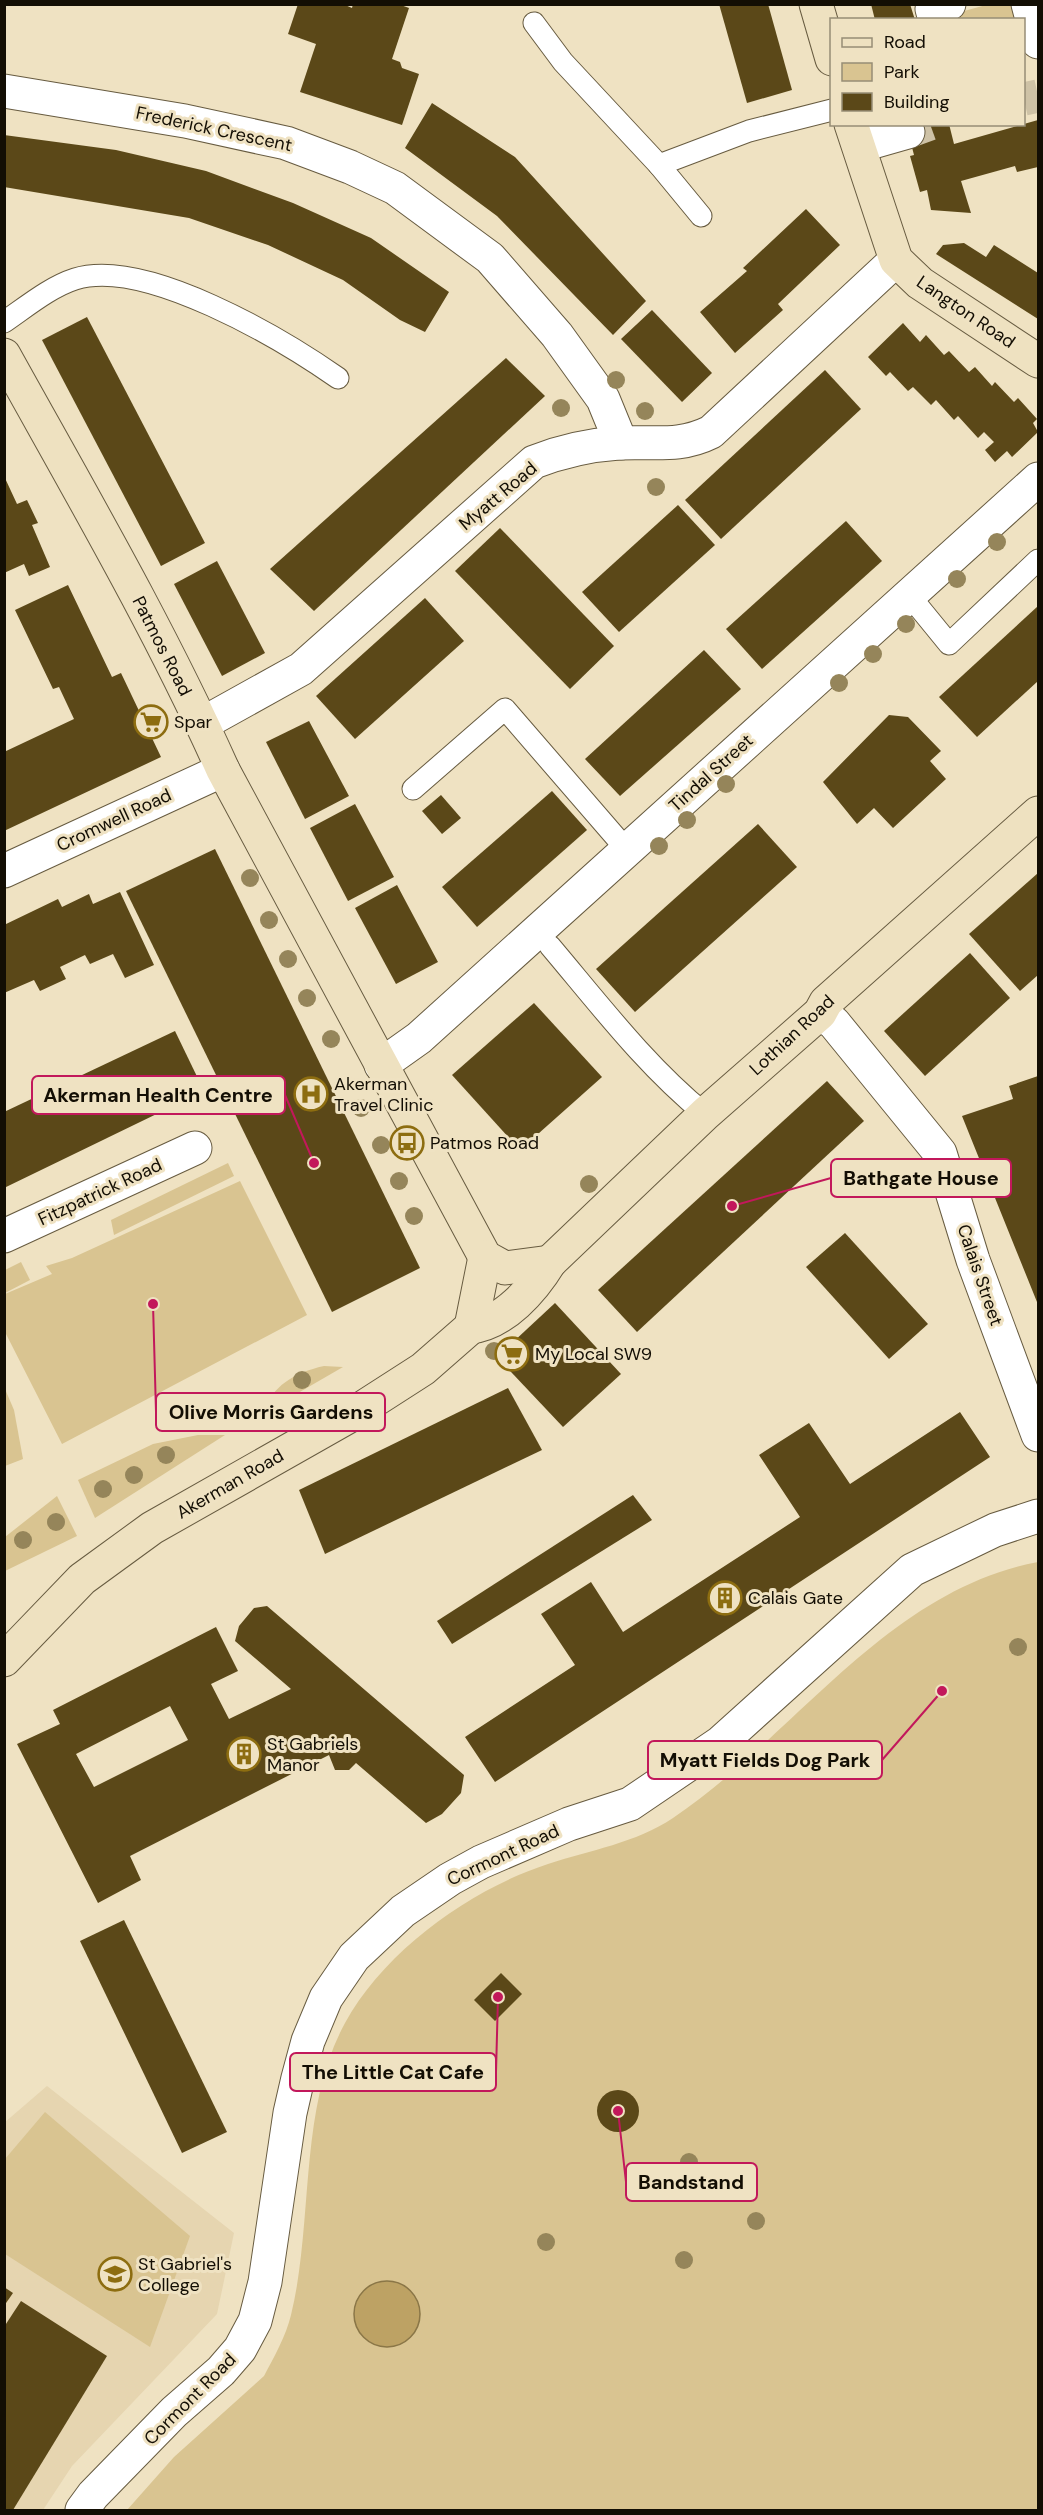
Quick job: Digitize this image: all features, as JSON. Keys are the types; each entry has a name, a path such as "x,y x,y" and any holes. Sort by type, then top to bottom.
{"street":[{"path":"816,4 830,55"},
{"path":"934,18 932,9 949,4"},
{"path":"1028,4 1038,42"},
{"name":"Frederick Crescent","path":"4,91 185,121 286,143 350,167 394,188 490,258 570,353 603,399 621,443"},
{"path":"855,135 908,132"},
{"name":"Langton Road","path":"855,135 896,260 920,283 1038,361"},
{"name":"Myatt Road","path":"202,724 301,669 534,462 575,447 621,443 691,442 711,432 896,260"},
{"name":"Patmos Road","path":"4,355 110,544 223,770 485,1257"},
{"name":"Tindal Street","path":"381,1065 419,1038 1038,479"},
{"name":"Cromwell Road","path":"4,871 223,770"},
{"name":"Lothian Road","path":"471,1327 488,1325 511,1308 540,1278 550,1262 705,1114 819,1013 826,1002 1038,813"},
{"name":"Calais Street","path":"819,1013 834,1023 940,1153 973,1260 1038,1436"},
{"name":"Fitzpatrick Road","path":"4,1236 195,1148"},
{"path":"471,1327 485,1257 506,1268 550,1262"},
{"name":"Akerman Road","path":"4,1660 82,1579 152,1528 362,1409 423,1369 471,1327"},
{"name":"Cormont Road","path":"82,2511 93,2495 174,2412 221,2371 240,2349 255,2321 265,2282 290,2113 300,2069 308,2041 326,1998 354,1957 403,1911 450,1879 481,1862 569,1824 630,1804 720,1743 912,1570 995,1530 1038,1516"}],"lane":[{"path":"534,23 563,62 659,165 701,216"},
{"path":"659,165 749,131 830,110"},
{"path":"4,322 62,284 76,278 92,276 153,282 235,316 294,347 338,378"},
{"path":"909,596 949,644 1038,560"},
{"path":"412,789 505,709 626,849"},
{"path":"550,946 639,1050 678,1091 705,1114"}],"shaded area":[{"name":"St Gabriel's College","path":"47,2086 234,2233 217,2314 72,2466 43,2510 5,2510 4,2123"},
{"path":"387,2281 400,2284 410,2291 417,2301 420,2314 417,2327 410,2337 400,2344 387,2347 374,2344 364,2337 357,2327 354,2314 357,2301 364,2291 374,2284"}],"green space":[{"path":"986,5 1015,5 1019,18 947,18 946,16"},
{"path":"228,1163 234,1176 114,1235 111,1220"},
{"path":"240,1181 307,1315 62,1444 5,1332 5,1294 52,1274 46,1266 72,1258"},
{"path":"21,1262 30,1280 5,1293 5,1270"},
{"path":"324,1366 343,1367 260,1415 278,1388 303,1372"},
{"path":"5,1389 14,1410 23,1459 5,1466"},
{"path":"198,1435 225,1435 95,1518 78,1480 153,1444"},
{"path":"57,1496 77,1536 5,1571 5,1537"},
{"path":"1038,1562 1038,2510 127,2510 174,2457 264,2376 279,2346 291,2315 298,2279 313,2128 320,2092 330,2056 345,2023 362,1996 383,1971 433,1926 460,1906 489,1889 548,1864 628,1840 659,1827 718,1784 888,1634 934,1603 984,1578"},
{"path":"45,2112 190,2236 150,2347 5,2254 5,2159"}],"building":[{"path":"298,4 343,4 352,8 353,4 398,4 409,8 392,59 400,62 402,68 419,74 402,125 300,92 316,44 288,34"},
{"path":"719,4 768,4 792,90 747,103"},
{"path":"871,4 910,4 914,18 874,18"},
{"path":"432,103 515,157 646,301 613,335 497,216 405,148"},
{"path":"1038,120 1038,167 1017,172 1015,166 961,181 971,213 931,210 927,190 920,192 910,156 914,155 907,126 950,126 954,144 1017,126 1025,126 1025,124"},
{"path":"4,135 116,150 206,171 293,203 371,238 449,292 425,332 400,320 343,280 268,245 189,218 4,187"},
{"path":"806,209 840,245 778,304 783,310 735,353 700,312 747,271 743,268"},
{"path":"964,243 986,257 994,245 1038,273 1038,319 936,254 943,245"},
{"path":"652,310 712,373 682,402 621,339"},
{"path":"87,317 205,543 161,566 42,340"},
{"path":"903,323 920,342 926,335 944,355 949,351 969,372 975,367 992,386 995,382 1014,402 1018,398 1037,419 1033,423 1038,432 1012,457 1007,451 995,462 985,450 994,442 984,432 978,438 958,416 954,420 936,400 931,405 913,387 908,391 890,372 886,376 868,357"},
{"path":"506,358 545,396 314,611 270,569"},
{"path":"825,370 861,409 721,539 685,500"},
{"path":"4,476 17,504 27,500 38,523 32,525 50,567 29,576 24,564 4,573"},
{"path":"678,505 715,545 619,632 582,592"},
{"path":"846,521 882,561 762,669 726,629"},
{"path":"500,528 614,646 570,689 455,571"},
{"path":"217,561 265,653 222,676 174,584"},
{"path":"68,585 112,677 121,673 161,757 4,831 4,752 74,719 59,687 53,689 15,610"},
{"path":"425,598 464,641 355,739 316,696"},
{"path":"1038,606 1038,681 977,737 939,697"},
{"path":"704,650 741,689 620,796 585,759"},
{"path":"889,715 908,717 941,751 930,761 946,779 893,828 874,808 857,824 823,782"},
{"path":"309,721 349,796 305,819 266,742"},
{"path":"552,791 587,830 477,927 442,887"},
{"path":"441,795 461,818 442,834 422,811"},
{"path":"355,804 394,877 348,901 310,828"},
{"path":"758,824 797,867 635,1012 596,969"},
{"path":"215,849 420,1268 332,1312 126,891"},
{"path":"1038,873 1038,975 1020,991 969,934"},
{"path":"397,885 438,962 396,984 355,908"},
{"path":"120,892 154,965 125,978 113,954 90,964 85,955 60,967 66,979 40,991 34,980 4,993 4,925 58,899 62,907 89,894 93,904"},
{"path":"970,953 1010,998 925,1076 884,1031"},
{"path":"534,1003 602,1077 520,1150 452,1075"},
{"path":"175,1031 204,1091 4,1188 4,1112"},
{"path":"1038,1076 1037,1302 962,1116 1013,1099 1009,1086"},
{"path":"827,1081 864,1121 637,1332 598,1290"},
{"path":"845,1233 928,1324 889,1359 806,1267"},
{"path":"555,1303 621,1374 563,1427 497,1357"},
{"path":"508,1388 542,1450 325,1554 299,1490"},
{"name":"Calais Gate","path":"960,1412 990,1457 495,1782 465,1737 575,1665 541,1614 591,1582 623,1632 800,1517 759,1455 809,1423 850,1484"},
{"path":"633,1495 652,1520 452,1644 437,1621"},
{"name":"St Gabriels Manor","path":"267,1606 464,1775 461,1793 442,1814 426,1823 356,1763 349,1770 335,1770 329,1755 130,1856 141,1880 98,1903 17,1744 60,1724 53,1710 216,1627 238,1671 211,1684 229,1719 291,1689 235,1641 239,1626 254,1608","holes":["170,1706 188,1740 94,1787 76,1754"]},
{"path":"124,1920 227,2132 182,2153 80,1941"},
{"path":"501,1973 522,1994 495,2021 474,2000"},
{"path":"618,2090 626,2091 633,2096 638,2103 638,2119 633,2126 626,2131 618,2132 610,2131 603,2126 598,2119 597,2111 598,2103 603,2096 610,2091"},
{"path":"4,2287 13,2293 4,2306"},
{"path":"21,2301 107,2356 13,2510 4,2510 4,2327"}],"tunnel":[{"path":"1025,99 1038,96"},
{"path":"908,132 924,126"}],"place":[{"name":"Spar","path":"151,722"},
{"name":"Akerman Travel Clinic","path":"311,1094"},
{"name":"Patmos Road","path":"407,1143"},
{"name":"Akerman Health Centre","path":"314,1163"},
{"name":"Bathgate House","path":"732,1206"},
{"name":"Olive Morris Gardens","path":"153,1304"},
{"name":"My Local SW9","path":"512,1354"},
{"name":"Calais Gate","path":"725,1598"},
{"name":"Myatt Fields Dog Park","path":"942,1691"},
{"name":"St Gabriels Manor","path":"244,1754"},
{"name":"The Little Cat Cafe","path":"498,1997"},
{"name":"Bandstand","path":"618,2111"},
{"name":"St Gabriel's College","path":"115,2274"}]}
